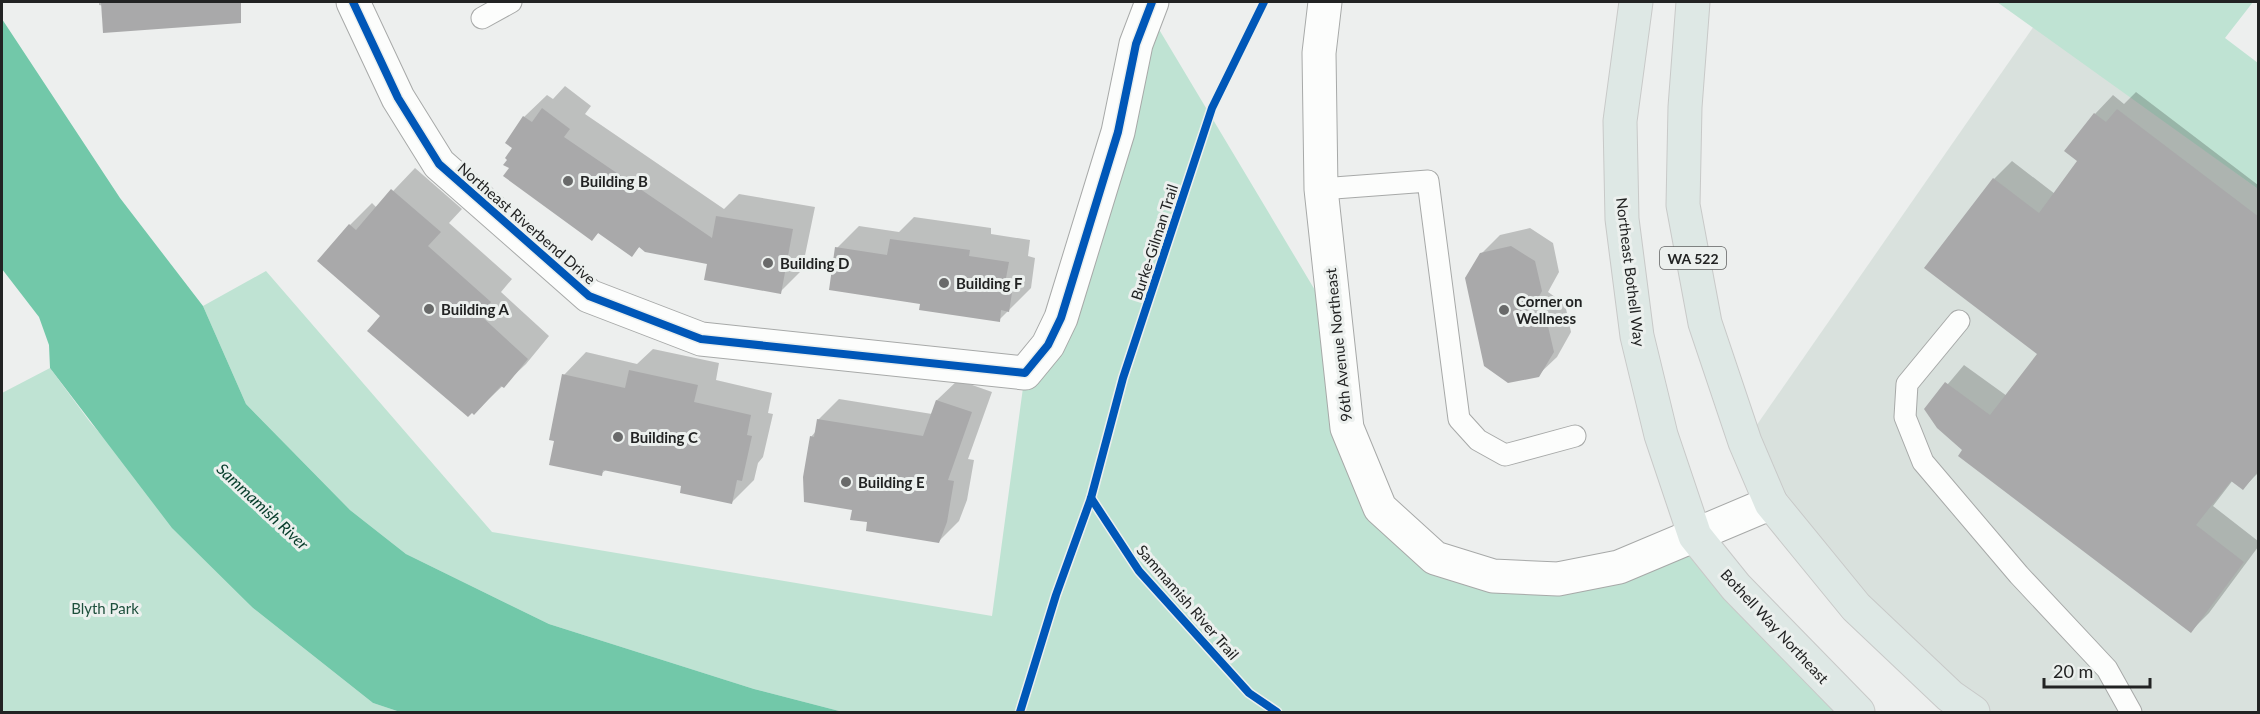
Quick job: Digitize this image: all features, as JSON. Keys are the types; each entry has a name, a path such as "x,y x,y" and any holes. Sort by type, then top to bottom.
{"main road":[{"name":"Northeast Bothell Way","path":"1636,2 1620,121 1622,219 1637,336 1661,435 1695,536"},
{"name":"WA 522","path":"1693,2 1685,107 1683,205 1705,322 1745,442 1772,503 1856,607 1950,696 1973,712"},
{"name":"Bothell Way Northeast","path":"1695,536 1736,587 1858,712"}],"street":[{"name":"Northeast Riverbend Drive","path":"353,2 398,98 439,164 589,296 701,339 1025,373 1048,345 1061,318 1118,132 1136,44 1152,2"},
{"name":"96th Avenue Northeast","path":"1325,2 1319,53 1321,189 1347,428 1380,508 1436,558 1493,576 1558,579 1619,567 1772,503"}],"lane":[{"path":"482,18 511,2"},
{"path":"1321,189 1428,182 1459,419 1478,440 1505,454 1575,436"},
{"path":"1959,321 1907,384 1905,417 1923,462 2019,574 2107,669 2131,712"}],"shaded area":[{"path":"2034,26 2258,189 2258,712 1973,712 1856,607 1745,442"}],"green space":[{"path":"1997,2 2253,2 2225,38 2258,63 2258,189"},
{"path":"1154,21 1337,327 1380,508 1493,576 1695,536 1858,712 843,712 754,689 549,624 406,554 350,510 246,404 203,306 266,271 492,532 992,616 1025,373"},
{"name":"Blyth Park","path":"50,368 90,422 253,608 373,703 400,712 2,712 2,393"}],"water":[{"name":"Sammamish River","path":"2,19 120,198 203,306 246,404 350,510 406,554 549,624 754,689 843,712 400,712 373,703 253,608 172,528 50,368 49,345 39,317 2,269"}],"building":[{"path":"101,2 241,2 241,23 103,33"},
{"name":"Building B","path":"542,108 570,129 564,137 712,238 716,216 793,229 781,294 704,280 707,264 645,252 639,247 632,257 598,233 592,241 503,176 509,168 503,165 507,160 505,158 512,148 505,143 523,116 532,122"},
{"path":"2117,109 2259,217 2259,470 2243,490 2231,481 2196,525 2244,562 2191,633 1958,456 1962,450 1937,428 1924,409 1945,382 1990,415 2037,354 1924,268 1993,178 2039,213 2077,161 2064,151 2094,113 2106,122"},
{"name":"Building A","path":"391,189 441,232 428,246 491,302 480,315 528,359 504,388 501,386 474,415 472,413 468,417 367,331 380,316 317,261 349,224 356,230"},
{"name":"Building F","path":"890,239 970,250 969,256 1009,262 1006,278 1014,280 1009,312 1001,310 1000,322 919,310 920,304 829,290 835,247 887,255"},
{"name":"Corner on Wellness","path":"1511,246 1535,261 1542,291 1531,311 1547,322 1554,352 1539,377 1508,383 1484,366 1465,278 1480,253"},
{"name":"Building C","path":"629,370 698,385 694,402 751,415 747,435 752,436 742,481 737,480 732,504 680,493 681,486 603,470 602,476 549,465 554,441 549,440 562,374 625,388"},
{"name":"Building E","path":"936,400 972,412 948,480 954,481 947,522 939,543 866,531 867,522 850,520 852,510 804,502 803,477 810,436 814,437 817,419 923,436"}],"cycle path":[{"path":"353,2 398,98 439,164 589,296 701,339 1025,373 1048,345 1061,318 1118,132 1136,44 1152,2"},
{"name":"Burke-Gilman Trail","path":"1020,712 1056,595 1091,498 1123,378 1212,108 1264,2"},
{"name":"Sammamish River Trail","path":"1091,498 1139,571 1249,693 1277,712"}],"place":[{"name":"Building B","path":"568,181"},
{"name":"Building D","path":"768,263"},
{"name":"Building F","path":"944,283"},
{"name":"Building A","path":"429,309"},
{"name":"Corner on Wellness","path":"1504,310"},
{"name":"Building C","path":"618,437"},
{"name":"Building E","path":"846,482"}]}
